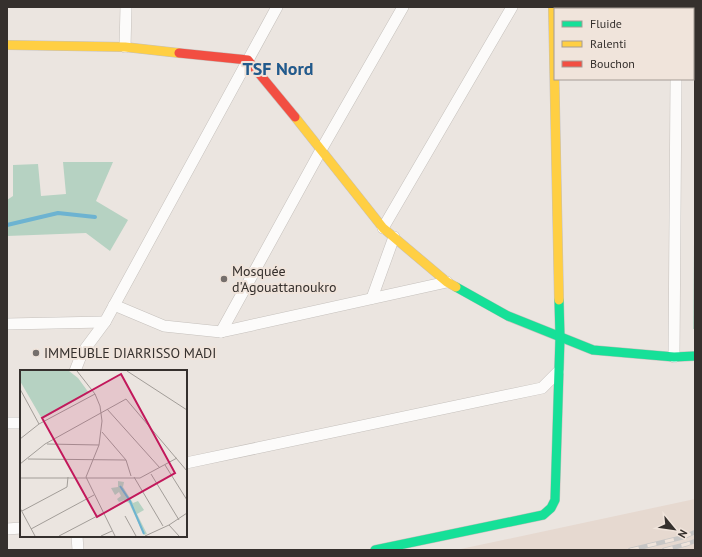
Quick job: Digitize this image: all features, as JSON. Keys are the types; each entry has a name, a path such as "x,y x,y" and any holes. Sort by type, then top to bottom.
{"street":[{"path":"125,47 126,7"},
{"path":"75,370 82,353 105,322 114,306 277,7"},
{"path":"221,332 403,7"},
{"path":"383,228 512,7"},
{"path":"553,7 554,54"},
{"path":"7,45 125,47 248,60 322,150 383,228 447,282 508,316 593,350 674,357 695,356"},
{"path":"375,550 543,515 551,508 555,500 560,337 555,80"},
{"path":"674,357 676,80"},
{"path":"372,298 394,237"},
{"path":"114,306 164,326 221,332 447,282"},
{"path":"7,324 105,322"},
{"path":"187,463 542,388 558,372"},
{"path":"7,424 20,423"},
{"path":"7,529 20,528"},
{"path":"77,537 78,550"}],"shaded area":[{"path":"695,499 695,550 456,550"}],"green space":[{"path":"695,158 695,329 693,329"},
{"path":"63,162 113,162 96,201 128,220 110,251 86,233 7,236 7,200 13,196 13,165 38,164 41,196 66,194"}],"waterway":[{"path":"7,225 58,213 95,217"}],"railway":[{"path":"630,550 684,537 695,532"},
{"path":"664,550 695,541"}],"traffic: fast":[{"path":"456,287 508,316 593,350 674,357 695,356"},
{"path":"375,550 543,515 551,508 555,500 560,337 559,300"}],"traffic: slow":[{"path":"553,7 554,56"},
{"path":"7,45 125,47 179,53"},
{"path":"554,80 559,300"},
{"path":"295,117 383,228 447,282 456,287"}],"traffic: jam":[{"path":"179,53 248,60 295,117"}],"place":[{"name":"Mosquée d'Agouattanoukro","path":"224,279"},
{"name":"IMMEUBLE DIARRISSO MADI","path":"36,353"}],"district":[{"name":"TSF Nord","path":"278,68"}]}
